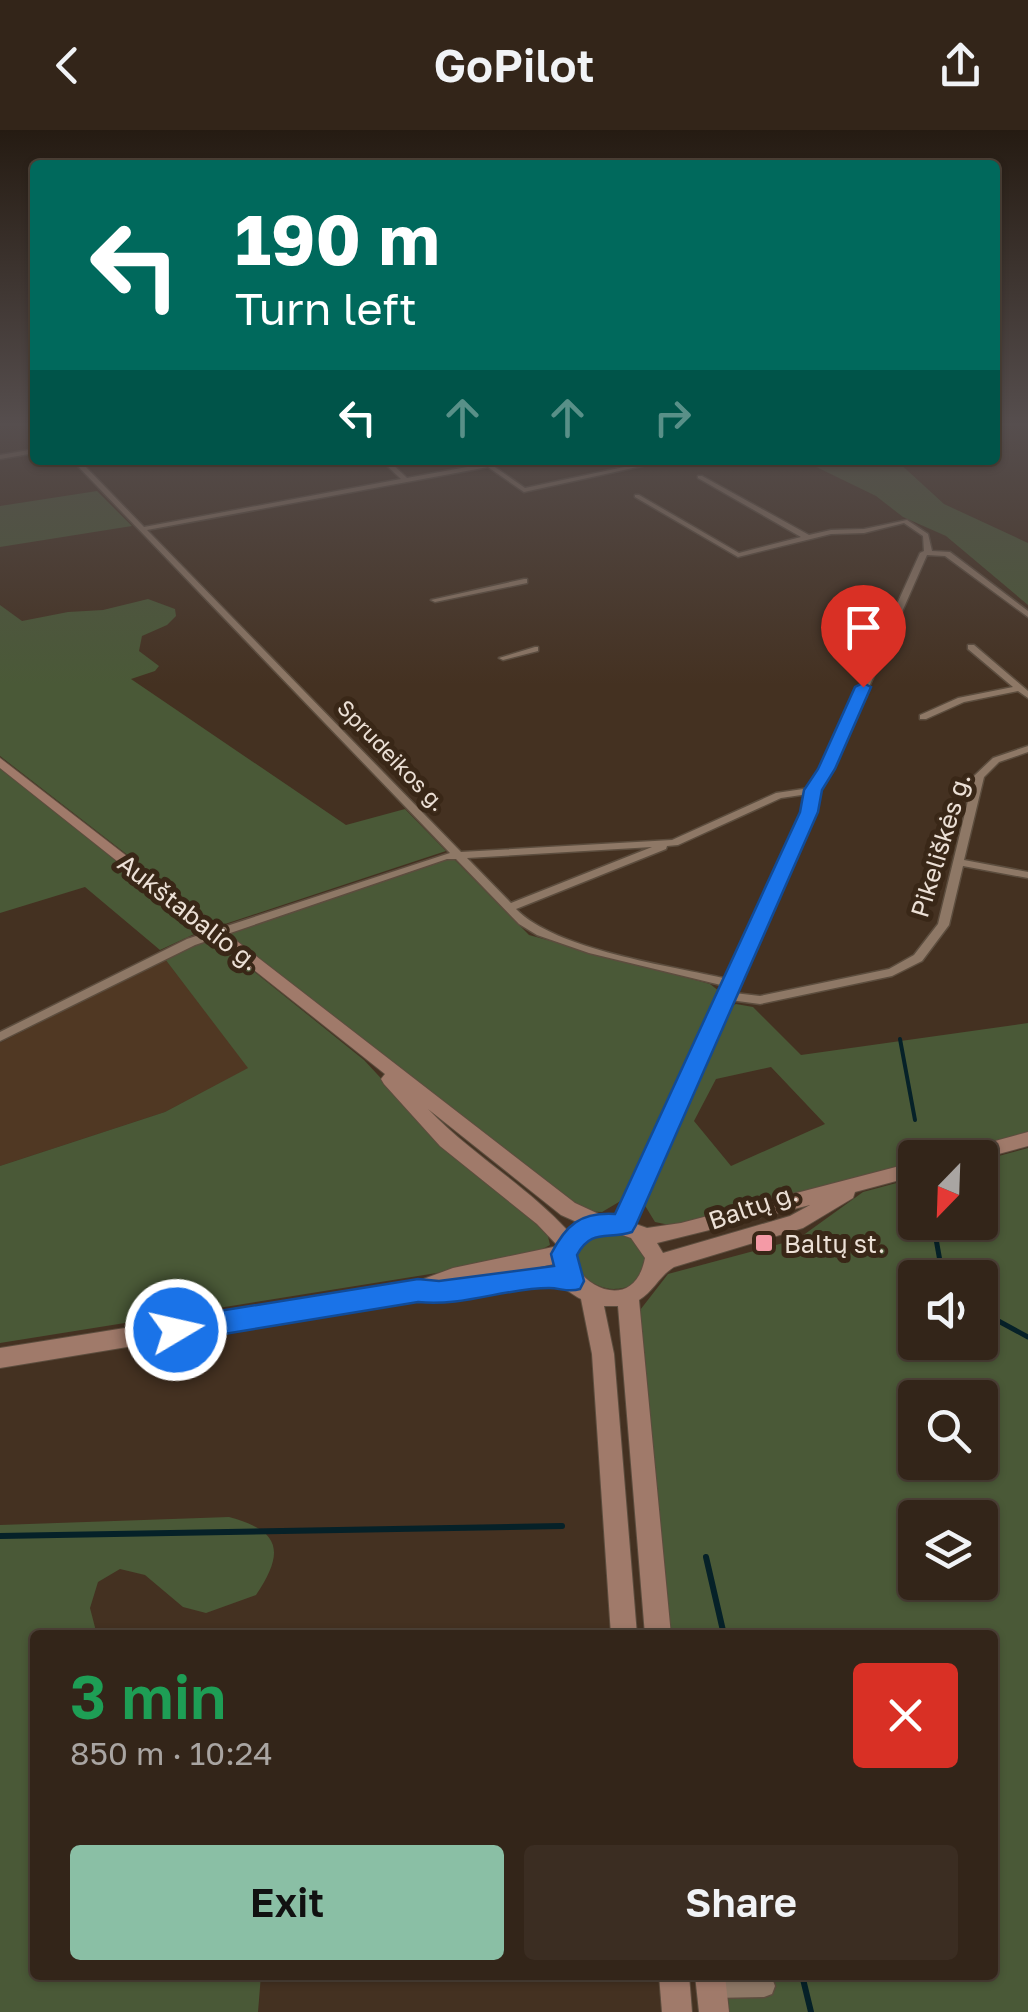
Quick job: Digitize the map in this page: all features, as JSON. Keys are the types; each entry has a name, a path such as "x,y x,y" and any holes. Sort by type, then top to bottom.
{"main road":[{"name":"Aukštabalio g.","path":"0,762 568,1209 599,1223"},
{"name":"Aukštabalio g.","path":"378,1062 447,1141 544,1218 566,1249"},
{"path":"998,1147 1028,1139"},
{"name":"Baltų g.","path":"644,1237 681,1231 898,1173"},
{"name":"Baltų g.","path":"655,1268 668,1260 796,1222 864,1182"},
{"path":"0,1358 418,1290 566,1249 586,1227 599,1223 623,1225 644,1237 651,1246 655,1268 650,1280 628,1296 581,1288 550,1276 439,1293 418,1290"},
{"path":"566,1249 603,1354 624,1630"},
{"path":"628,1296 658,1630"},
{"path":"674,1980 677,2012"}],"street":[{"name":"Sprudeikos g.","path":"123,510 508,908 536,931 731,991"},
{"path":"142,529 245,510"},
{"path":"623,1225 731,991 809,812 813,790 834,755 931,551 926,535 905,522 808,538 738,555 661,510"},
{"path":"758,510 808,538"},
{"path":"931,551 947,554 1028,615"},
{"path":"435,600 524,581"},
{"path":"971,647 1024,692"},
{"path":"503,658 534,649"},
{"path":"924,717 960,700 1024,692"},
{"name":"Pikeliškės g.","path":"731,991 760,1000 892,972 918,958 943,925 978,776 996,760 1028,749"},
{"path":"508,908 779,796 813,790"},
{"path":"0,1037 214,932 446,856 674,842"},
{"path":"960,862 1028,875"},
{"path":"712,1991 764,1986"}],"shaded area":[{"path":"165,959 249,1068 165,1112 0,1166 0,1043"}],"green space":[{"path":"0,510 116,510 132,526 0,547"},
{"path":"894,510 957,510 1028,543 1028,605 946,536"},
{"path":"148,599 175,609 176,616 167,625 142,636 139,651 159,666 131,679 346,825 405,809 446,851 219,926 0,756 0,605 22,621 103,610"},
{"path":"0,768 201,931 160,950 85,887 0,913"},
{"path":"443,860 455,860 529,935 710,984 724,995 624,1199 602,1212 582,1211 230,936 232,931"},
{"path":"206,940 215,940 364,1060 442,1144 547,1232 550,1245 524,1259 0,1343 0,1166 165,1112 248,1068 165,959"},
{"path":"736,1004 753,1007 801,1055 1028,1023 1028,1133 998,1141 898,1140 898,1167 674,1226 655,1222 644,1204 665,1145 729,1007","holes":["771,1067 825,1124 731,1166 694,1121 716,1079"]},
{"path":"1028,1148 1028,2012 727,2012 723,1980 998,1980 998,1630 670,1630 657,1546 637,1314 668,1274 798,1239 863,1192 898,1183 898,1240 998,1240 998,1156"},
{"path":"605,1230 636,1240 647,1257 637,1284 605,1288 577,1273 580,1245"},
{"path":"229,1517 259,1529 273,1545 271,1567 256,1595 206,1613 183,1607 145,1575 120,1569 98,1582 90,1608 96,1630 30,1630 30,1980 261,1980 258,2012 0,2012 0,1525"}],"waterway":[{"path":"900,1039 915,1120"},
{"path":"936,1240 940,1260"},
{"path":"998,1321 1028,1337"},
{"path":"0,1536 562,1526"},
{"path":"706,1557 723,1630"},
{"path":"803,1980 811,2012"}],"place":[{"name":"Baltų st.","path":"764,1243"}],"route":[{"path":"176,1330 418,1290 439,1293 550,1276 571,1281 564,1254 575,1234 599,1223 623,1225 741,969 809,812 813,790 827,769 863,687"}]}
